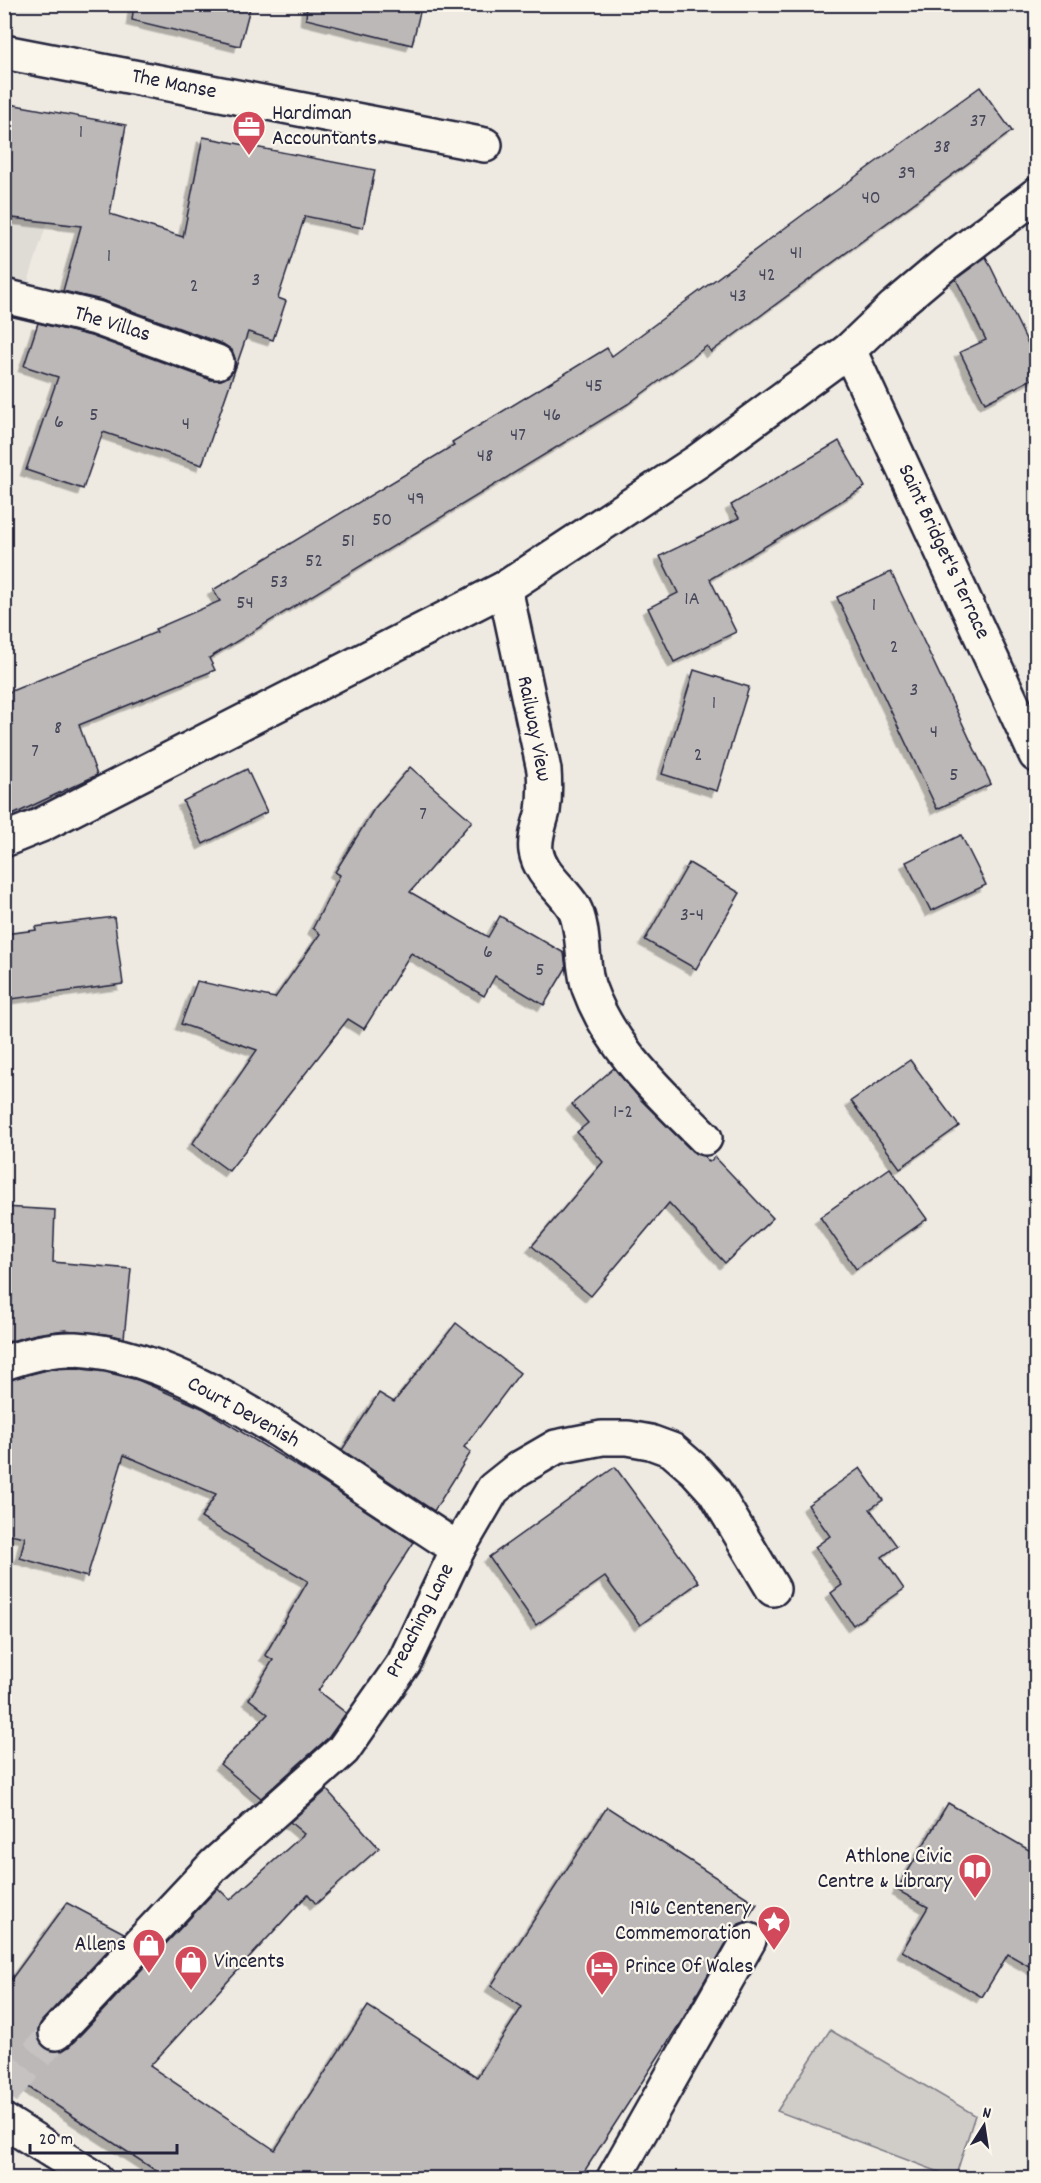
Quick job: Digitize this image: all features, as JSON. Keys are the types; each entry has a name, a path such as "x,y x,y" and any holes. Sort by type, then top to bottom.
{"street":[{"name":"The Manse","path":"4,52 485,145"},
{"path":"4,840 41,825 505,588 698,460 849,350 894,307 937,271 1036,195"},
{"name":"The Villas","path":"4,296 96,318 217,362"},
{"name":"Saint Bridget's Terrace","path":"849,350 1036,755"},
{"name":"Railway View","path":"505,588 544,770 545,794 536,850 547,875 574,909 579,924 588,986 601,1019 647,1080 705,1138"},
{"name":"Court Devenish","path":"4,1363 42,1351 74,1349 101,1352 144,1363 213,1393 280,1431 458,1549"},
{"name":"Preaching Lane","path":"56,2033 214,1865 342,1750 404,1663 458,1549 493,1489 518,1469 556,1447 602,1438 628,1438 650,1442 672,1450 715,1492 773,1589"},
{"path":"614,2178 749,1940"},
{"path":"4,2121 95,2178"}],"shaded area":[{"path":"4,188 55,198 26,288 5,284"},
{"path":"830,2030 975,2115 955,2178 777,2111"}],"building":[{"path":"134,4 251,4 240,46 132,20"},
{"path":"307,4 422,4 412,45 306,19"},
{"path":"980,87 1012,131 711,352 707,346 628,404 209,658 215,670 79,725 97,775 4,819 4,694 157,632 155,629 220,601 213,590 454,445 452,442 607,348 612,356"},
{"path":"4,103 126,125 110,214 183,237 203,137 375,170 363,228 305,216 278,298 286,301 273,340 248,332 202,465 103,432 83,489 26,470 58,377 24,366 38,323 91,336 211,380 221,380 229,376 235,368 235,359 232,350 223,344 102,300 63,291 81,226 4,217"},
{"path":"986,257 1036,360 1036,377 985,403 960,352 986,340 956,279"},
{"path":"839,441 865,487 710,579 736,632 674,662 648,608 678,593 660,556 739,518 731,505"},
{"path":"891,572 991,784 937,809 837,597"},
{"path":"694,670 749,687 717,791 662,774"},
{"path":"410,767 472,821 410,892 488,937 500,916 564,953 566,968 544,1005 495,976 484,996 411,953 364,1029 348,1019 229,1171 192,1144 257,1050 181,1024 197,981 275,998 320,934 313,928 340,875 335,872 374,809"},
{"path":"247,769 267,812 203,844 183,801"},
{"path":"961,835 986,885 931,911 906,862"},
{"path":"689,863 740,893 696,969 645,940"},
{"path":"114,917 123,984 4,1000 4,934 36,930 35,927"},
{"path":"910,1060 959,1126 900,1168 851,1101"},
{"path":"614,1068 641,1100 692,1151 704,1156 709,1162 715,1157 773,1218 725,1263 669,1203 591,1296 532,1246 603,1162 577,1132 588,1123 572,1104"},
{"path":"890,1168 927,1219 856,1269 820,1217"},
{"path":"4,1207 55,1210 53,1262 131,1269 124,1338 65,1330 36,1334 4,1343"},
{"path":"456,1323 520,1373 464,1447 471,1452 434,1511 342,1450 379,1393 394,1402"},
{"path":"74,1368 138,1380 204,1409 312,1475 414,1542 318,1691 346,1713 329,1737 261,1798 220,1764 268,1714 249,1699 273,1660 265,1655 308,1581 201,1518 216,1494 124,1455 87,1577 20,1558 25,1537 4,1533 4,1381 51,1369"},
{"path":"615,1467 699,1582 640,1625 605,1577 536,1625 489,1557"},
{"path":"860,1468 883,1500 870,1509 897,1546 882,1557 904,1589 853,1625 831,1593 842,1585 815,1547 830,1536 808,1505"},
{"path":"327,1790 379,1848 316,1904 308,1894 150,2066 275,2150 368,2006 477,2077 522,2007 491,1986 607,1807 757,1904 745,1922 739,1924 733,1931 682,2020 580,2178 167,2178 4,2071 4,1989 67,1903 124,1933 42,2021 38,2029 38,2039 44,2047 52,2051 62,2051 70,2046 218,1888 230,1900 304,1834 290,1822"},
{"name":"Athlone Civic Centre & Library","path":"948,1803 1036,1854 1036,1970 1008,1954 982,1997 902,1951 928,1907 897,1890"}],"tunnel":[{"path":"4,2091 56,2033"}],"place":[{"name":"Hardiman Accountants","path":"249,156"},
{"name":"Athlone Civic Centre & Library","path":"975,1899"},
{"name":"1916 Centenery Commemoration","path":"774,1951"},
{"name":"Allens","path":"149,1974"},
{"name":"Vincents","path":"191,1991"},
{"name":"Prince Of Wales","path":"602,1996"}]}
